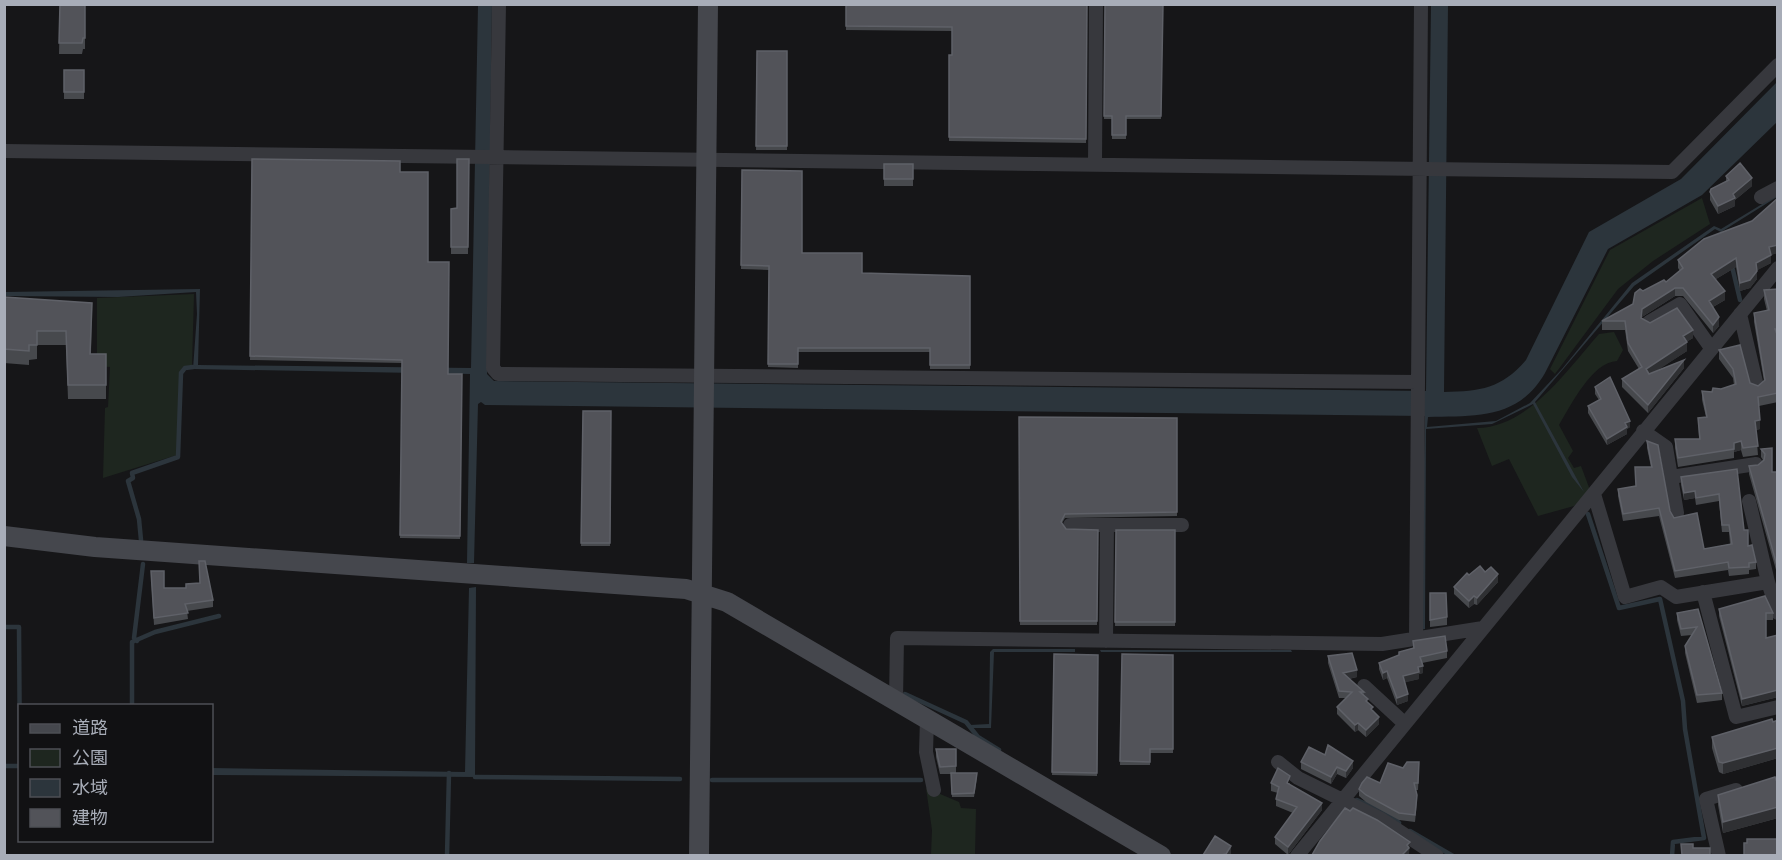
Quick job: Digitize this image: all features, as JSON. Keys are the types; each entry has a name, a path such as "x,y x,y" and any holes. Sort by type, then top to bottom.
{"street":[{"path":"499,4 495,373 704,379 1418,382"},
{"path":"699,855 708,4"},
{"path":"1095,164 1096,4"},
{"path":"1416,638 1421,4"},
{"path":"4,151 1672,172 1778,65"},
{"path":"1761,197 1778,188"},
{"path":"1298,855 1778,268"},
{"path":"1649,322 1680,304 1711,348"},
{"path":"1740,314 1757,386"},
{"path":"1644,431 1666,447 1677,513"},
{"path":"1671,477 1756,464"},
{"path":"1594,494 1625,597 1661,587 1676,597 1768,582"},
{"path":"1749,501 1768,582 1778,613"},
{"path":"1070,525 1182,525"},
{"path":"1106,640 1107,525"},
{"path":"4,536 107,548 669,588 702,594 727,602 1161,855"},
{"path":"1703,592 1736,717 1778,707"},
{"path":"896,701 897,638 1382,644 1483,628"},
{"path":"1364,686 1404,723"},
{"path":"927,719 926,752 934,790"},
{"path":"1278,762 1298,778 1381,819 1437,855"},
{"path":"1719,855 1706,800 1746,786"}],"green space":[{"path":"1702,198 1710,224 1653,261 1618,289 1555,374 1550,369 1610,250"},
{"path":"194,294 192,366 183,367 180,372 177,455 103,478 105,408 108,407 110,367 97,366 97,298"},
{"path":"1614,332 1623,350 1617,361 1608,363 1591,376 1559,425 1573,451 1568,458 1574,468 1581,466 1590,490 1574,506 1538,516 1509,459 1492,466 1477,428 1496,425 1514,418 1530,407 1546,394 1599,334"},
{"path":"926,788 959,802 961,808 976,809 975,855 931,855 932,830"}],"water":[{"path":"478,5 492,5 487,374 494,381 1426,391 1431,5 1448,5 1444,392 1480,389 1499,383 1517,370 1526,360 1589,232 1681,179 1777,82 1777,122 1702,195 1608,249 1545,373 1522,400 1509,407 1479,415 1428,417 1427,427 1496,421 1530,403 1562,369 1632,283 1714,226 1721,229 1777,195 1777,197 1721,232 1715,229 1634,286 1535,402 1584,492 1572,477 1533,404 1492,424 1426,429 1425,629 1420,630 1425,416 485,405 481,402 478,404 474,563 467,563 470,374 193,369 197,314 196,292 118,297 5,296 5,292 200,289 198,365 471,368"},
{"path":"476,587 475,777 213,775 213,768 465,772 469,588"},
{"path":"993,649 1075,649 1075,652 994,652 991,728 971,728 970,725 989,724 990,652"},
{"path":"1100,650 1291,650 1292,652 1101,652"}],"building":[{"path":"60,4 85,4 85,38 82,43 59,43"},
{"path":"846,4 1087,4 1086,139 949,137 949,55 952,55 952,27 846,26"},
{"path":"1105,4 1163,4 1161,116 1126,116 1126,135 1112,135 1112,116 1104,116"},
{"path":"757,51 787,51 787,146 756,146"},
{"path":"64,70 84,70 84,92 64,92"},
{"path":"252,159 400,161 400,172 428,172 428,262 449,262 448,374 462,374 460,536 400,535 402,360 250,356"},
{"path":"457,159 469,159 468,247 451,247 451,209 457,208"},
{"path":"1740,163 1752,178 1733,194 1735,198 1718,206 1710,192 1711,189 1729,180 1726,176"},
{"path":"884,164 913,164 913,179 884,179"},
{"path":"742,170 802,171 802,253 862,253 862,273 970,276 970,365 930,365 930,348 798,348 798,364 768,364 769,266 741,265"},
{"path":"1778,198 1778,245 1769,247 1771,255 1756,263 1757,271 1750,280 1740,283 1736,258 1711,274 1725,291 1709,301 1719,317 1713,325 1683,288 1675,288 1642,309 1641,318 1650,323 1677,308 1693,330 1683,336 1687,342 1646,369 1649,374 1684,360 1648,405 1622,379 1642,367 1628,343 1625,321 1602,321 1633,304 1635,293 1640,289 1643,291 1664,280 1666,282 1683,268 1678,260 1704,239 1752,221"},
{"path":"1778,289 1778,329 1775,329 1778,337 1778,393 1758,397 1760,420 1755,421 1758,446 1743,448 1741,441 1734,443 1734,449 1678,458 1675,439 1700,439 1698,418 1707,417 1702,391 1712,392 1713,388 1721,389 1736,384 1733,369 1719,350 1740,345 1750,383 1758,386 1765,380 1754,313 1769,310 1764,290"},
{"path":"4,297 92,303 90,354 106,354 106,385 68,385 66,331 37,331 37,345 29,345 29,351 4,349"},
{"path":"1610,377 1630,421 1625,423 1627,427 1607,439 1588,406 1601,399 1595,387"},
{"path":"583,411 611,411 610,543 581,543"},
{"path":"1019,417 1177,418 1177,512 1065,514 1061,522 1066,529 1098,530 1097,621 1020,621"},
{"path":"1647,441 1658,445 1670,511 1674,518 1697,513 1704,549 1732,544 1729,525 1722,525 1719,494 1696,498 1695,491 1684,493 1681,477 1737,469 1744,530 1748,530 1748,546 1752,545 1756,562 1749,563 1749,567 1729,568 1728,562 1675,571 1659,508 1623,514 1618,489 1636,486 1635,467 1652,467"},
{"path":"1772,448 1772,472 1778,472 1778,569 1749,466 1758,465 1764,460 1765,454 1761,449"},
{"path":"1116,530 1175,530 1175,622 1115,622"},
{"path":"199,561 205,561 213,600 185,604 188,613 154,618 151,571 164,571 164,588 186,588 186,584 200,583"},
{"path":"1480,566 1485,572 1491,567 1498,574 1477,598 1474,596 1469,601 1454,587 1467,573 1469,575"},
{"path":"1430,593 1446,593 1447,617 1430,620"},
{"path":"1765,596 1773,613 1766,613 1766,638 1778,635 1778,690 1742,699 1719,609"},
{"path":"1698,609 1722,693 1697,695 1685,646 1697,627 1681,629 1677,613"},
{"path":"1445,636 1447,651 1420,657 1423,666 1418,667 1419,672 1403,676 1408,694 1397,698 1387,671 1383,673 1379,663 1399,655 1399,652 1414,648 1413,641"},
{"path":"1352,653 1357,670 1343,673 1364,692 1360,692 1368,699 1366,701 1379,717 1366,730 1358,723 1355,725 1337,707 1352,692 1339,691 1328,656"},
{"path":"1054,654 1098,655 1097,773 1052,772"},
{"path":"1122,654 1173,655 1173,749 1150,749 1150,762 1120,761"},
{"path":"1772,719 1773,722 1778,720 1778,748 1723,763 1719,762 1712,737"},
{"path":"1328,745 1353,761 1346,771 1337,767 1331,777 1301,762 1309,747 1325,755"},
{"path":"936,749 956,749 956,766 940,767"},
{"path":"1407,762 1419,762 1418,783 1414,783 1417,795 1415,815 1399,813 1359,789 1367,777 1380,783 1388,763 1403,768"},
{"path":"1278,768 1290,776 1287,783 1322,803 1288,847 1275,837 1297,807 1276,799 1279,787 1271,783"},
{"path":"951,773 977,773 974,793 952,794"},
{"path":"1775,777 1778,780 1778,807 1723,822 1718,795"},
{"path":"1345,808 1350,811 1353,808 1377,820 1410,842 1407,845 1409,848 1404,855 1312,855"},
{"path":"1215,836 1231,846 1226,854 1203,855"},
{"path":"1777,837 1778,855 1744,855 1744,843 1747,843 1747,839 1777,839"},
{"path":"1681,844 1693,844 1693,848 1710,848 1710,855 1682,855"}],"waterway":[{"path":"1731,262 1740,300"},
{"path":"141,540 139,519 128,481 133,478 132,473 178,457 181,373 185,368 193,367"},
{"path":"1588,514 1619,608 1660,599 1683,701 1685,729 1704,838 1673,842 1672,856"},
{"path":"137,641 134,638 143,564"},
{"path":"132,704 132,642 155,632 219,616"},
{"path":"4,627 19,627 20,704"},
{"path":"905,694 966,722 978,737 999,750"},
{"path":"4,766 18,766"},
{"path":"447,856 449,773"},
{"path":"475,777 680,779"},
{"path":"712,780 921,780"},
{"path":"1357,800 1389,814 1399,823"},
{"path":"1410,831 1453,856"}]}
